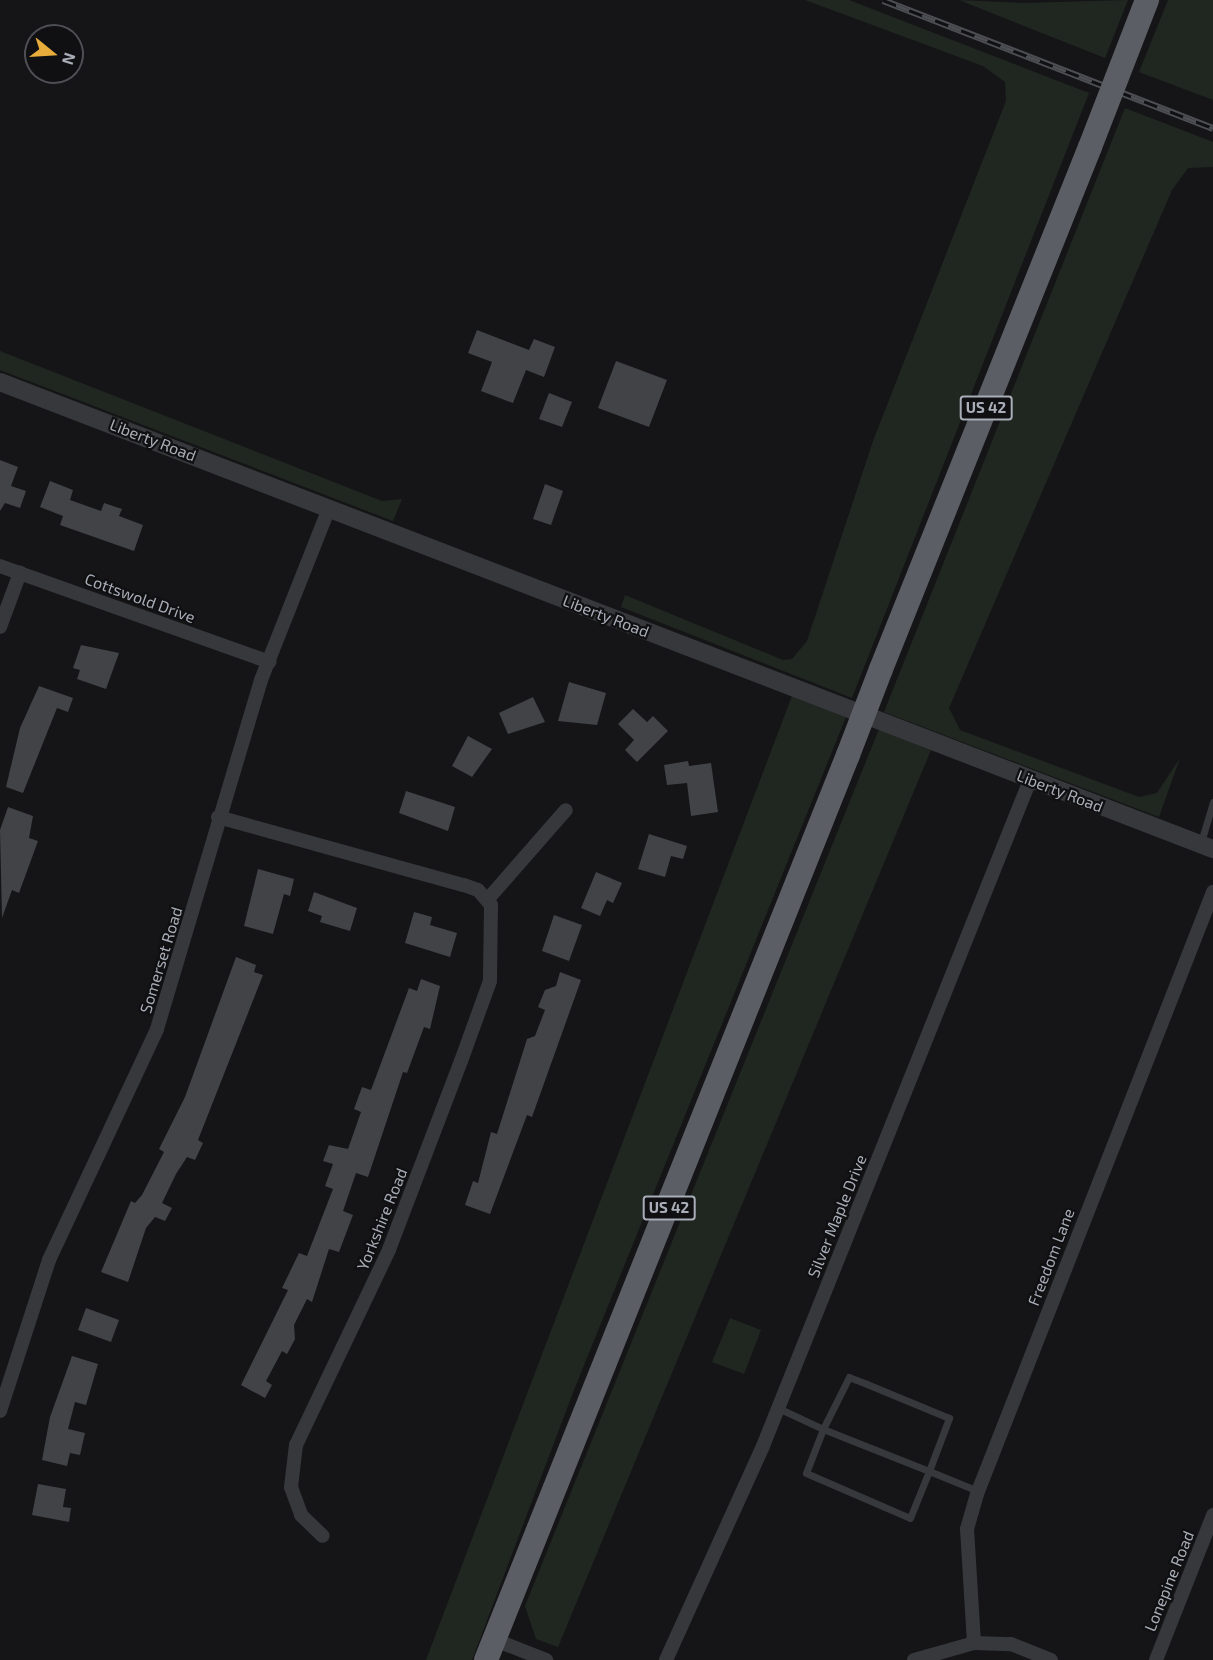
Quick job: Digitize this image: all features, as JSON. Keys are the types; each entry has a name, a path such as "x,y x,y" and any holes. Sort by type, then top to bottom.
{"highway":[{"name":"US 42","path":"491,1650 1147,0"}],"street":[{"name":"Liberty Road","path":"0,382 1207,847"},
{"name":"Somerset Road","path":"0,1412 50,1260 157,1029 184,949 218,817 269,662 329,508"},
{"name":"Cottswold Drive","path":"0,566 269,662"},
{"path":"0,627 20,573"},
{"name":"Silver Maple Drive","path":"666,1660 778,1408 1030,780"},
{"path":"218,817 464,885 488,899 566,810"},
{"name":"Freedom Lane","path":"974,1643 967,1529 978,1491 1213,892"},
{"name":"Yorkshire Road","path":"322,1536 301,1515 291,1487 296,1445 389,1250 490,981 494,958 488,899"},
{"name":"Lonepine Road","path":"1156,1660 1213,1515"},
{"path":"914,1660 974,1643 1011,1644 1051,1660"},
{"path":"491,1650 546,1660"}],"lane":[{"path":"1207,847 1213,802"},
{"path":"849,1377 949,1418 928,1471 910,1518 806,1473 823,1429 849,1377"},
{"path":"778,1408 823,1429 978,1491"}],"shaded area":[{"path":"805,0 849,0 1089,93 852,698 621,607 625,595 783,660 792,659 807,641 873,441 1006,101 1005,82 983,66"},
{"path":"959,0 1025,3 1128,0 1105,58"},
{"path":"1168,0 1213,0 1213,100 1139,72"},
{"path":"1125,108 1213,142 1213,167 1188,168 1172,190 949,708 960,730 1139,797 1157,793 1180,758 1159,817 884,712"},
{"path":"0,351 382,501 402,499 393,521 0,370"},
{"path":"792,696 846,717 574,1390 472,1660 426,1660"},
{"path":"879,729 931,750 558,1647 536,1639 525,1606"},
{"path":"730,1318 761,1330 744,1374 712,1362"}],"building":[{"path":"477,330 529,350 534,339 555,347 544,377 526,370 513,403 481,391 492,362 468,353"},
{"path":"616,361 667,380 649,427 598,408"},
{"path":"549,393 572,402 562,427 539,419"},
{"path":"0,460 18,467 11,486 26,491 20,508 5,503 0,511"},
{"path":"50,481 73,490 70,500 101,511 104,503 122,509 119,516 143,525 134,551 60,525 63,516 40,507"},
{"path":"545,484 563,491 551,525 533,519"},
{"path":"81,645 119,653 106,689 77,679 80,670 73,668"},
{"path":"569,682 606,693 597,725 558,721"},
{"path":"39,686 73,698 68,712 57,708 23,793 6,787 20,728"},
{"path":"533,697 545,722 508,734 499,713"},
{"path":"633,709 647,722 653,716 668,731 637,762 625,750 634,740 618,724"},
{"path":"468,736 492,749 472,777 452,766"},
{"path":"688,761 689,766 711,763 718,812 691,816 687,783 667,785 664,765"},
{"path":"406,791 455,807 448,831 399,813"},
{"path":"8,807 33,816 29,838 38,841 19,893 12,890 2,918 0,830"},
{"path":"649,834 687,846 683,859 671,856 665,877 638,869"},
{"path":"258,869 294,879 290,896 284,894 273,934 244,926"},
{"path":"596,872 622,883 613,903 607,900 600,916 581,908"},
{"path":"314,892 357,908 350,931 320,922 322,916 308,911"},
{"path":"414,912 432,917 430,925 457,933 450,957 405,943"},
{"path":"554,915 582,925 569,961 542,951"},
{"path":"236,957 256,965 254,972 263,975 198,1140 203,1143 195,1160 187,1157 176,1174 162,1203 172,1208 165,1221 155,1217 146,1228 128,1282 101,1272 131,1201 135,1203 142,1195 164,1152 159,1149 185,1097"},
{"path":"560,972 581,980 532,1117 527,1115 490,1214 465,1205 473,1181 478,1183 491,1132 497,1134 527,1039 535,1036 545,1010 538,1007 545,990 556,986"},
{"path":"421,979 440,986 430,1029 424,1027 407,1073 403,1072 368,1177 356,1173 343,1211 353,1215 339,1252 329,1249 312,1302 307,1299 294,1325 295,1339 287,1354 282,1351 266,1381 272,1385 265,1398 241,1385 288,1290 282,1288 299,1253 307,1256 333,1189 325,1186 333,1164 323,1161 329,1145 348,1149 361,1112 354,1109 362,1087 371,1090 409,988 417,991"},
{"path":"86,1308 119,1320 111,1342 78,1330"},
{"path":"72,1356 98,1364 86,1405 75,1402 68,1429 85,1433 80,1455 70,1453 67,1466 42,1460 50,1417"},
{"path":"38,1484 66,1489 63,1507 71,1508 69,1522 32,1515"}],"railway":[{"path":"883,0 1213,128"}]}
